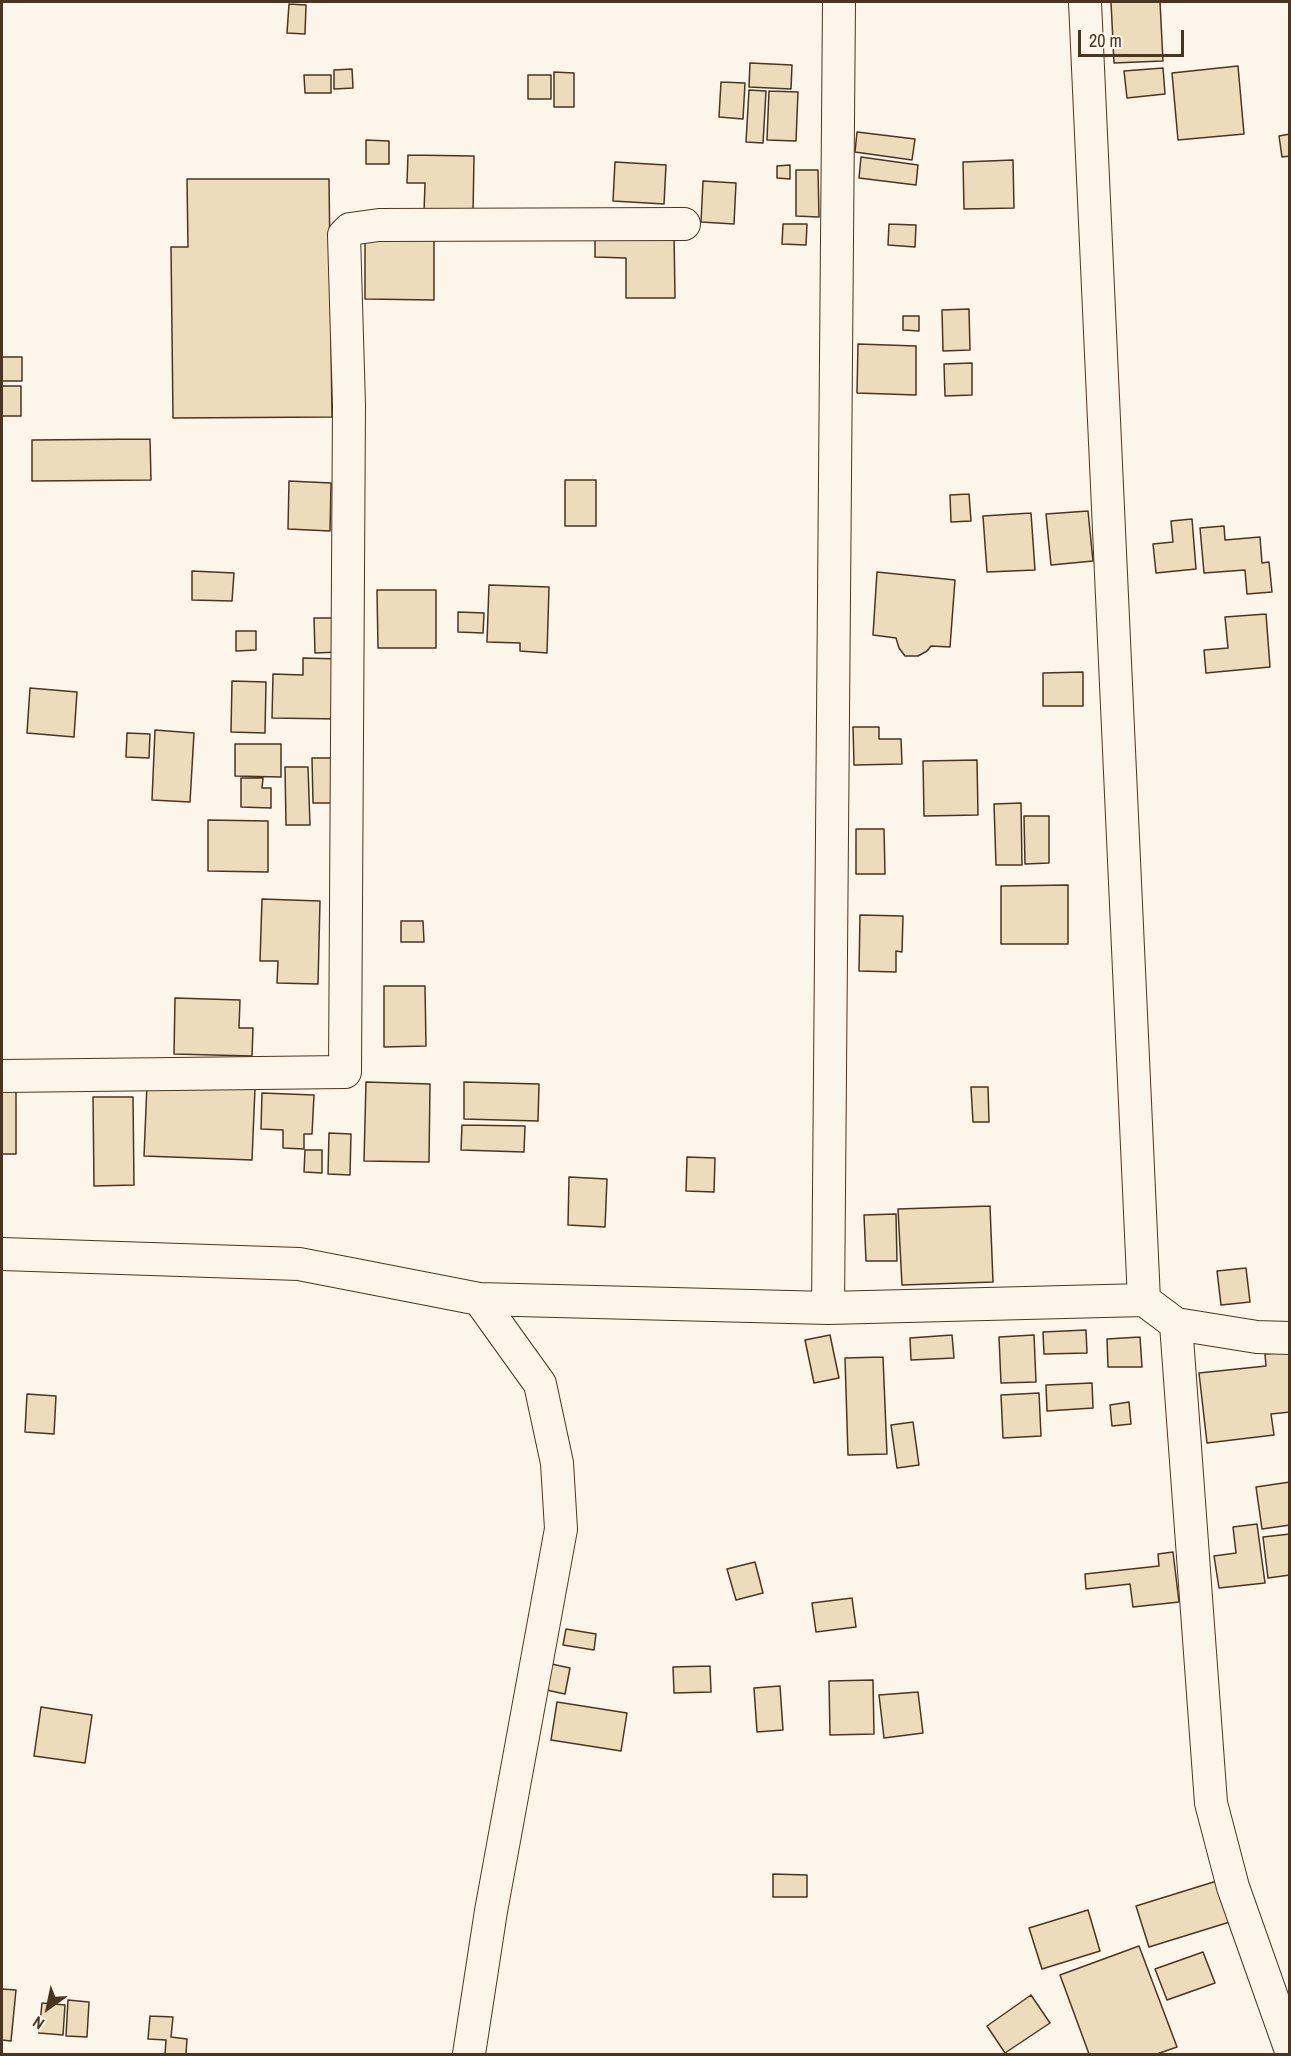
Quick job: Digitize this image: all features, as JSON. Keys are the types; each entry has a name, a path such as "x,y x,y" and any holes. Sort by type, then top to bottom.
{"street":[{"path":"828,1308 839,2"},
{"path":"1085,2 1144,1300"},
{"path":"2,1076 345,1072 349,405 344,235 350,229 380,225 684,224"},
{"path":"2,1254 299,1264 479,1299 828,1308 1144,1300 1176,1324 1257,1337 1290,1338"},
{"path":"469,2055 491,1911 561,1529 556,1463 540,1384 479,1299"},
{"path":"1176,1324 1210,1803 1233,1887 1290,2048"}],"building":[{"path":"1111,2 1160,2 1163,61 1114,63"},
{"path":"289,4 306,5 305,34 287,33"},
{"path":"750,63 792,65 791,89 749,87"},
{"path":"1238,66 1244,134 1178,140 1172,73"},
{"path":"1163,68 1165,94 1127,98 1124,71"},
{"path":"352,69 353,88 334,89 334,70"},
{"path":"554,72 574,73 574,107 554,107"},
{"path":"304,75 331,75 331,93 305,93"},
{"path":"528,75 551,75 551,99 528,99"},
{"path":"721,82 745,83 743,119 719,117"},
{"path":"749,90 766,91 763,143 746,142"},
{"path":"769,91 798,92 796,141 767,140"},
{"path":"857,132 915,139 912,160 855,152"},
{"path":"1290,134 1290,156 1282,157 1279,136"},
{"path":"366,140 389,141 389,164 366,164"},
{"path":"408,155 474,156 473,214 424,213 425,183 407,183"},
{"path":"861,157 918,165 916,185 859,178"},
{"path":"1013,160 1014,208 964,209 963,162"},
{"path":"615,162 666,165 664,204 613,201"},
{"path":"790,165 790,179 777,178 777,166"},
{"path":"796,170 818,170 819,217 796,216"},
{"path":"187,179 329,179 332,417 173,418 171,247 188,247"},
{"path":"703,181 736,183 734,224 701,222"},
{"path":"783,224 807,224 806,245 782,244"},
{"path":"889,224 916,225 915,247 888,245"},
{"path":"674,232 675,298 626,298 626,258 595,257 595,233"},
{"path":"365,238 434,238 434,300 365,299"},
{"path":"969,309 970,350 943,351 942,310"},
{"path":"903,316 919,316 919,331 903,330"},
{"path":"858,344 916,346 916,395 857,393"},
{"path":"2,357 22,357 22,381 2,381"},
{"path":"972,363 972,395 945,396 944,364"},
{"path":"2,386 21,386 21,416 2,416"},
{"path":"150,439 151,480 32,481 32,440"},
{"path":"565,480 596,480 596,526 565,526"},
{"path":"289,481 331,483 330,531 288,529"},
{"path":"969,494 971,521 951,522 950,495"},
{"path":"1088,511 1093,561 1051,565 1046,514"},
{"path":"1031,513 1035,570 987,572 983,516"},
{"path":"1192,519 1196,569 1156,573 1153,544 1173,542 1171,521"},
{"path":"1224,526 1225,540 1260,537 1262,563 1269,562 1272,592 1247,594 1245,570 1204,573 1200,528"},
{"path":"192,571 234,573 232,601 192,600"},
{"path":"877,572 955,580 950,647 931,646 918,656 905,656 896,638 873,635"},
{"path":"489,585 549,587 547,653 520,651 520,643 487,642"},
{"path":"377,590 436,590 436,648 378,648"},
{"path":"458,612 484,613 483,633 458,632"},
{"path":"1266,614 1270,667 1206,673 1204,650 1228,648 1225,617"},
{"path":"314,618 338,618 339,652 315,653"},
{"path":"236,631 256,631 256,650 236,651"},
{"path":"303,658 340,659 339,719 272,718 273,674 303,675"},
{"path":"1083,672 1083,706 1043,706 1043,673"},
{"path":"232,681 266,682 265,733 231,732"},
{"path":"30,688 77,692 74,737 27,733"},
{"path":"853,727 879,727 879,739 901,739 902,764 854,765"},
{"path":"155,730 194,733 190,802 152,800"},
{"path":"127,733 150,734 149,758 126,757"},
{"path":"235,744 281,744 281,777 235,776"},
{"path":"312,758 339,758 340,803 313,803"},
{"path":"977,760 978,815 924,816 923,761"},
{"path":"285,767 308,767 310,825 286,825"},
{"path":"241,778 263,778 262,788 271,788 271,808 241,807"},
{"path":"1021,803 1022,865 996,865 994,804"},
{"path":"1024,816 1049,816 1049,863 1025,864"},
{"path":"208,820 268,821 268,872 208,871"},
{"path":"856,829 884,829 885,874 856,874"},
{"path":"1068,885 1068,944 1001,944 1001,886"},
{"path":"262,899 320,901 318,984 277,983 278,961 260,961"},
{"path":"860,915 903,916 902,952 896,951 896,972 859,971"},
{"path":"401,921 423,921 424,942 401,942"},
{"path":"384,986 425,986 426,1046 384,1047"},
{"path":"175,998 240,1000 239,1028 253,1028 252,1056 174,1054"},
{"path":"366,1082 430,1084 429,1162 364,1161"},
{"path":"464,1082 539,1084 538,1121 464,1119"},
{"path":"2,1084 16,1084 16,1154 2,1154"},
{"path":"147,1084 255,1088 252,1160 144,1156"},
{"path":"971,1087 988,1087 989,1122 973,1122"},
{"path":"262,1093 314,1095 312,1134 304,1134 304,1149 283,1148 283,1130 261,1129"},
{"path":"93,1097 133,1097 134,1185 94,1186"},
{"path":"462,1125 525,1126 524,1152 461,1150"},
{"path":"329,1133 351,1134 350,1175 328,1174"},
{"path":"305,1150 322,1150 322,1173 304,1172"},
{"path":"687,1157 715,1158 714,1192 686,1191"},
{"path":"569,1177 607,1179 605,1227 568,1225"},
{"path":"990,1206 993,1282 902,1285 898,1209"},
{"path":"896,1214 897,1261 866,1261 864,1215"},
{"path":"1246,1268 1250,1302 1221,1305 1217,1271"},
{"path":"1086,1330 1087,1353 1044,1354 1043,1332"},
{"path":"830,1335 839,1378 814,1383 805,1340"},
{"path":"952,1335 954,1358 911,1360 910,1338"},
{"path":"1034,1335 1036,1382 1001,1383 999,1337"},
{"path":"1140,1337 1142,1367 1108,1367 1107,1339"},
{"path":"1290,1352 1290,1412 1271,1414 1274,1435 1207,1443 1199,1373 1266,1366 1265,1354"},
{"path":"883,1357 887,1454 848,1455 845,1358"},
{"path":"1092,1383 1093,1408 1047,1411 1046,1385"},
{"path":"1039,1393 1041,1436 1003,1438 1001,1395"},
{"path":"27,1394 56,1396 54,1434 25,1432"},
{"path":"1129,1402 1131,1424 1112,1426 1110,1405"},
{"path":"913,1422 919,1465 897,1468 891,1425"},
{"path":"1290,1482 1290,1525 1262,1529 1256,1487"},
{"path":"1257,1524 1265,1583 1219,1588 1214,1556 1236,1553 1233,1527"},
{"path":"1290,1534 1290,1575 1268,1578 1263,1537"},
{"path":"1173,1552 1179,1602 1133,1607 1130,1584 1086,1589 1085,1574 1159,1566 1158,1554"},
{"path":"755,1562 763,1593 736,1600 727,1569"},
{"path":"852,1598 856,1627 816,1632 812,1603"},
{"path":"566,1629 596,1634 594,1650 563,1645"},
{"path":"547,1663 570,1668 565,1694 542,1689"},
{"path":"710,1666 711,1692 674,1693 673,1667"},
{"path":"873,1680 874,1734 830,1735 829,1681"},
{"path":"780,1686 783,1730 757,1732 754,1688"},
{"path":"918,1692 923,1733 884,1738 879,1695"},
{"path":"557,1702 627,1713 621,1751 551,1740"},
{"path":"41,1707 92,1715 85,1763 34,1756"},
{"path":"773,1874 807,1875 807,1897 773,1897"},
{"path":"1220,1880 1233,1921 1149,1947 1136,1906"},
{"path":"1088,1910 1100,1951 1042,1969 1029,1928"},
{"path":"1139,1946 1177,2047 1157,2054 1089,2054 1060,1975"},
{"path":"1203,1952 1215,1983 1167,2000 1155,1969"},
{"path":"2,1989 16,1990 11,2041 2,2040"},
{"path":"1031,1995 1050,2023 1005,2053 987,2026"},
{"path":"68,2000 89,2002 87,2037 66,2036"},
{"path":"42,2003 65,2005 63,2035 39,2033"},
{"path":"150,2016 173,2017 171,2037 187,2039 186,2054 165,2054 166,2040 148,2039"}]}
